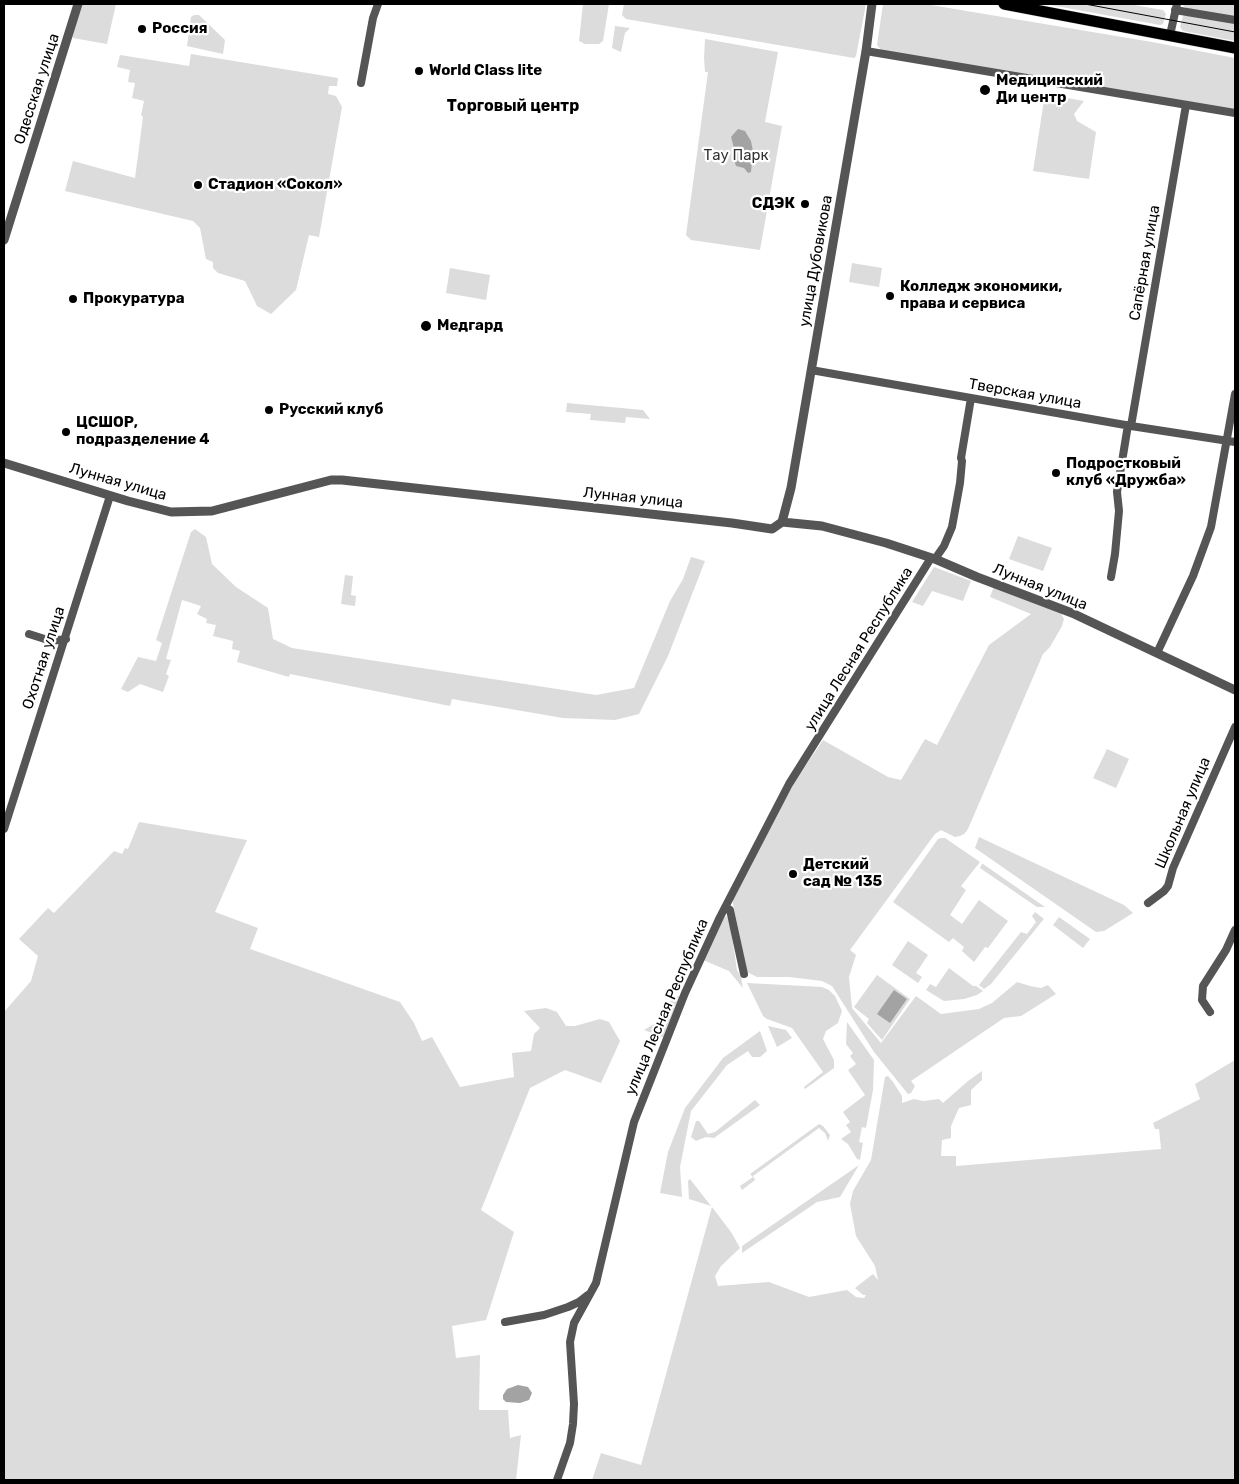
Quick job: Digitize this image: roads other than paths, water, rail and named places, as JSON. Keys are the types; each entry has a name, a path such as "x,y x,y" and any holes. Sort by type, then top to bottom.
{"main road":[{"path":"1004,4 1235,48"}],"street":[{"name":"Одесская улица","path":"4,240 78,4"},
{"path":"361,83 378,4"},
{"name":"улица Дубовикова","path":"782,522 791,488 866,51 872,4"},
{"path":"1170,35 1176,7 1235,20"},
{"path":"866,51 1235,113"},
{"name":"Сапёрная улица","path":"1111,577 1119,511 1117,492 1186,105"},
{"name":"Тверская улица","path":"811,370 1231,442"},
{"path":"1157,653 1193,576 1211,527 1231,442 1235,394"},
{"name":"улица Лесная Республика","path":"557,1480 570,1443 574,1404 570,1342 574,1323 596,1283 634,1122 685,993 726,907 789,784 933,558 944,546 952,527 960,483 961,458 971,398"},
{"name":"Лунная улица","path":"4,463 110,496 171,512 212,511 318,483 342,480 732,522 772,529 782,522 822,526 933,558 1072,613 1235,690"},
{"name":"Охотная улица","path":"4,829 110,496"},
{"path":"29,634 51,641 66,639"},
{"name":"Школьная улица","path":"1148,903 1164,892 1168,886 1173,868 1235,727"},
{"path":"726,907 730,910 744,974"},
{"path":"1210,1012 1202,1000 1203,986 1229,944 1235,930"},
{"path":"1229,944 1235,950"},
{"path":"504,1322 568,1307 580,1302 592,1292"}],"tram line":[{"path":"1085,4 1235,32"}],"place":[{"name":"Россия","path":"142,29"},
{"name":"World Class lite","path":"419,71"},
{"name":"Медицинский Ди центр","path":"985,90"},
{"name":"Стадион «Сокол»","path":"198,185"},
{"name":"СДЭК","path":"805,204"},
{"name":"Колледж экономики, права и сервиса","path":"890,296"},
{"name":"Прокуратура","path":"73,299"},
{"name":"Медгард","path":"426,326"},
{"name":"Русский клуб","path":"269,410"},
{"name":"ЦСШОР, подразделение 4","path":"66,432"},
{"name":"Подростковый клуб «Дружба»","path":"1056,473"},
{"name":"Детский сад № 135","path":"793,874"}],"district":[{"name":"Торговый центр","path":"513,106"}],"park label":[{"name":"Тау Парк","path":"736,156"}]}
